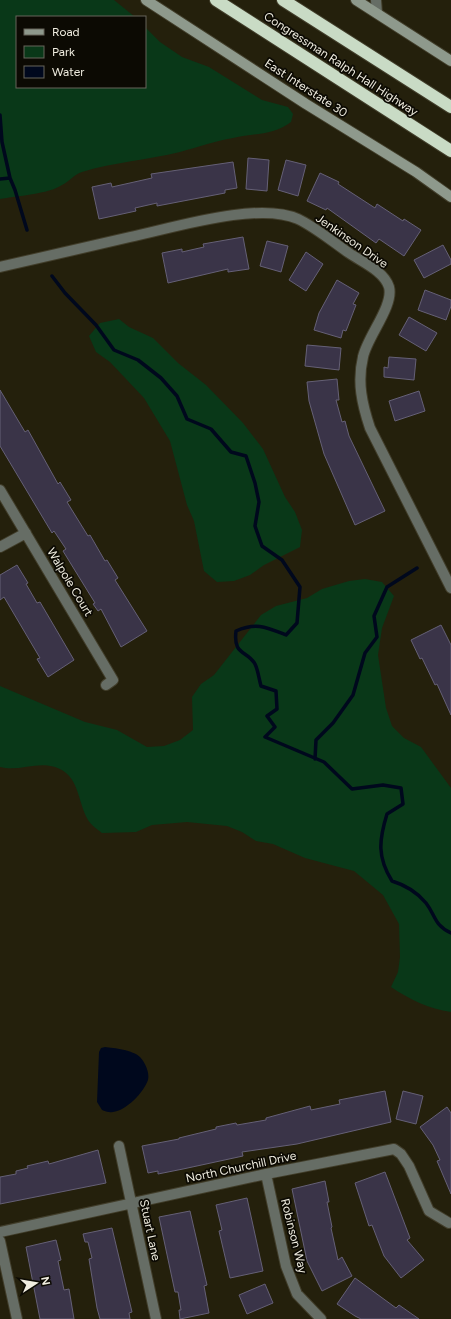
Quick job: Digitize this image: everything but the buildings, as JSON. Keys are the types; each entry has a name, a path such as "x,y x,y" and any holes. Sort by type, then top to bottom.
{"highway":[{"name":"Congressman Ralph Hall Highway","path":"216,0 451,151"},
{"name":"Congressman Ralph Hall Highway","path":"284,0 451,107"}],"main road":[{"name":"East Interstate 30","path":"146,0 306,104 416,172 451,197"},
{"path":"356,0 451,61"}],"street":[{"path":"376,0 377,13"},
{"name":"Jenkinson Drive","path":"0,266 222,217 265,213 298,219 380,274 389,289 389,298 387,306 369,339 363,356 360,388 363,408 370,428 451,588"},
{"name":"Walpole Court","path":"0,490 113,680 106,685"},
{"path":"0,546 26,533"},
{"name":"Stuart Lane","path":"119,1146 156,1319"},
{"name":"North Churchill Drive","path":"0,1232 266,1174 394,1149 404,1158 429,1211 449,1223"},
{"name":"Robinson Way","path":"266,1174 286,1266 297,1294 320,1319"},
{"path":"0,1241 17,1319"}],"green space":[{"path":"0,0 114,0 134,16 16,16 16,88 146,88 146,28 160,42 182,57 209,67 262,100 288,107 293,114 291,122 277,130 240,136 168,155 119,163 94,169 79,173 65,183 49,191 0,199"},
{"path":"119,319 129,327 153,338 178,363 206,385 243,423 263,449 285,497 295,512 302,530 300,547 264,565 250,575 234,581 217,582 204,571 194,521 187,505 170,441 144,398 110,362 96,352 89,336 100,323"},
{"path":"365,579 382,582 394,596 382,628 378,655 386,708 392,726 404,738 421,747 451,788 451,1012 435,1009 420,1003 391,987 398,972 400,957 399,924 383,895 354,871 305,858 273,844 256,841 242,832 227,826 187,822 152,825 136,832 102,833 88,820 84,813 74,782 63,771 48,765 14,768 0,767 0,686 85,722 117,730 147,747 164,746 180,740 193,730 192,697 201,684 214,675 261,615 276,606 307,598 322,589 349,581"}],"water":[{"path":"105,1047 123,1050 137,1055 144,1062 148,1074 146,1085 139,1095 129,1105 118,1111 112,1112 102,1110 97,1102 99,1052 101,1048"}],"waterway":[{"path":"0,115 2,142 10,178"},
{"path":"0,179 10,178 27,230"},
{"path":"52,276 65,293 96,325 114,350 138,360 161,378 177,396 187,419 211,429 231,452 246,456 255,483 259,502 255,526 262,546 282,560 300,587 297,623 286,635 255,626 236,631 237,645 241,652 248,656 255,664 261,686 276,691 277,709 267,716 275,727 265,737 324,762 352,789 383,785 401,788 403,804 387,814 382,832 381,848 384,864 392,881 419,895 426,903 441,927 451,933"},
{"path":"315,759 316,740 333,723 353,695 365,653 377,637 374,616 387,587 417,568"}]}
